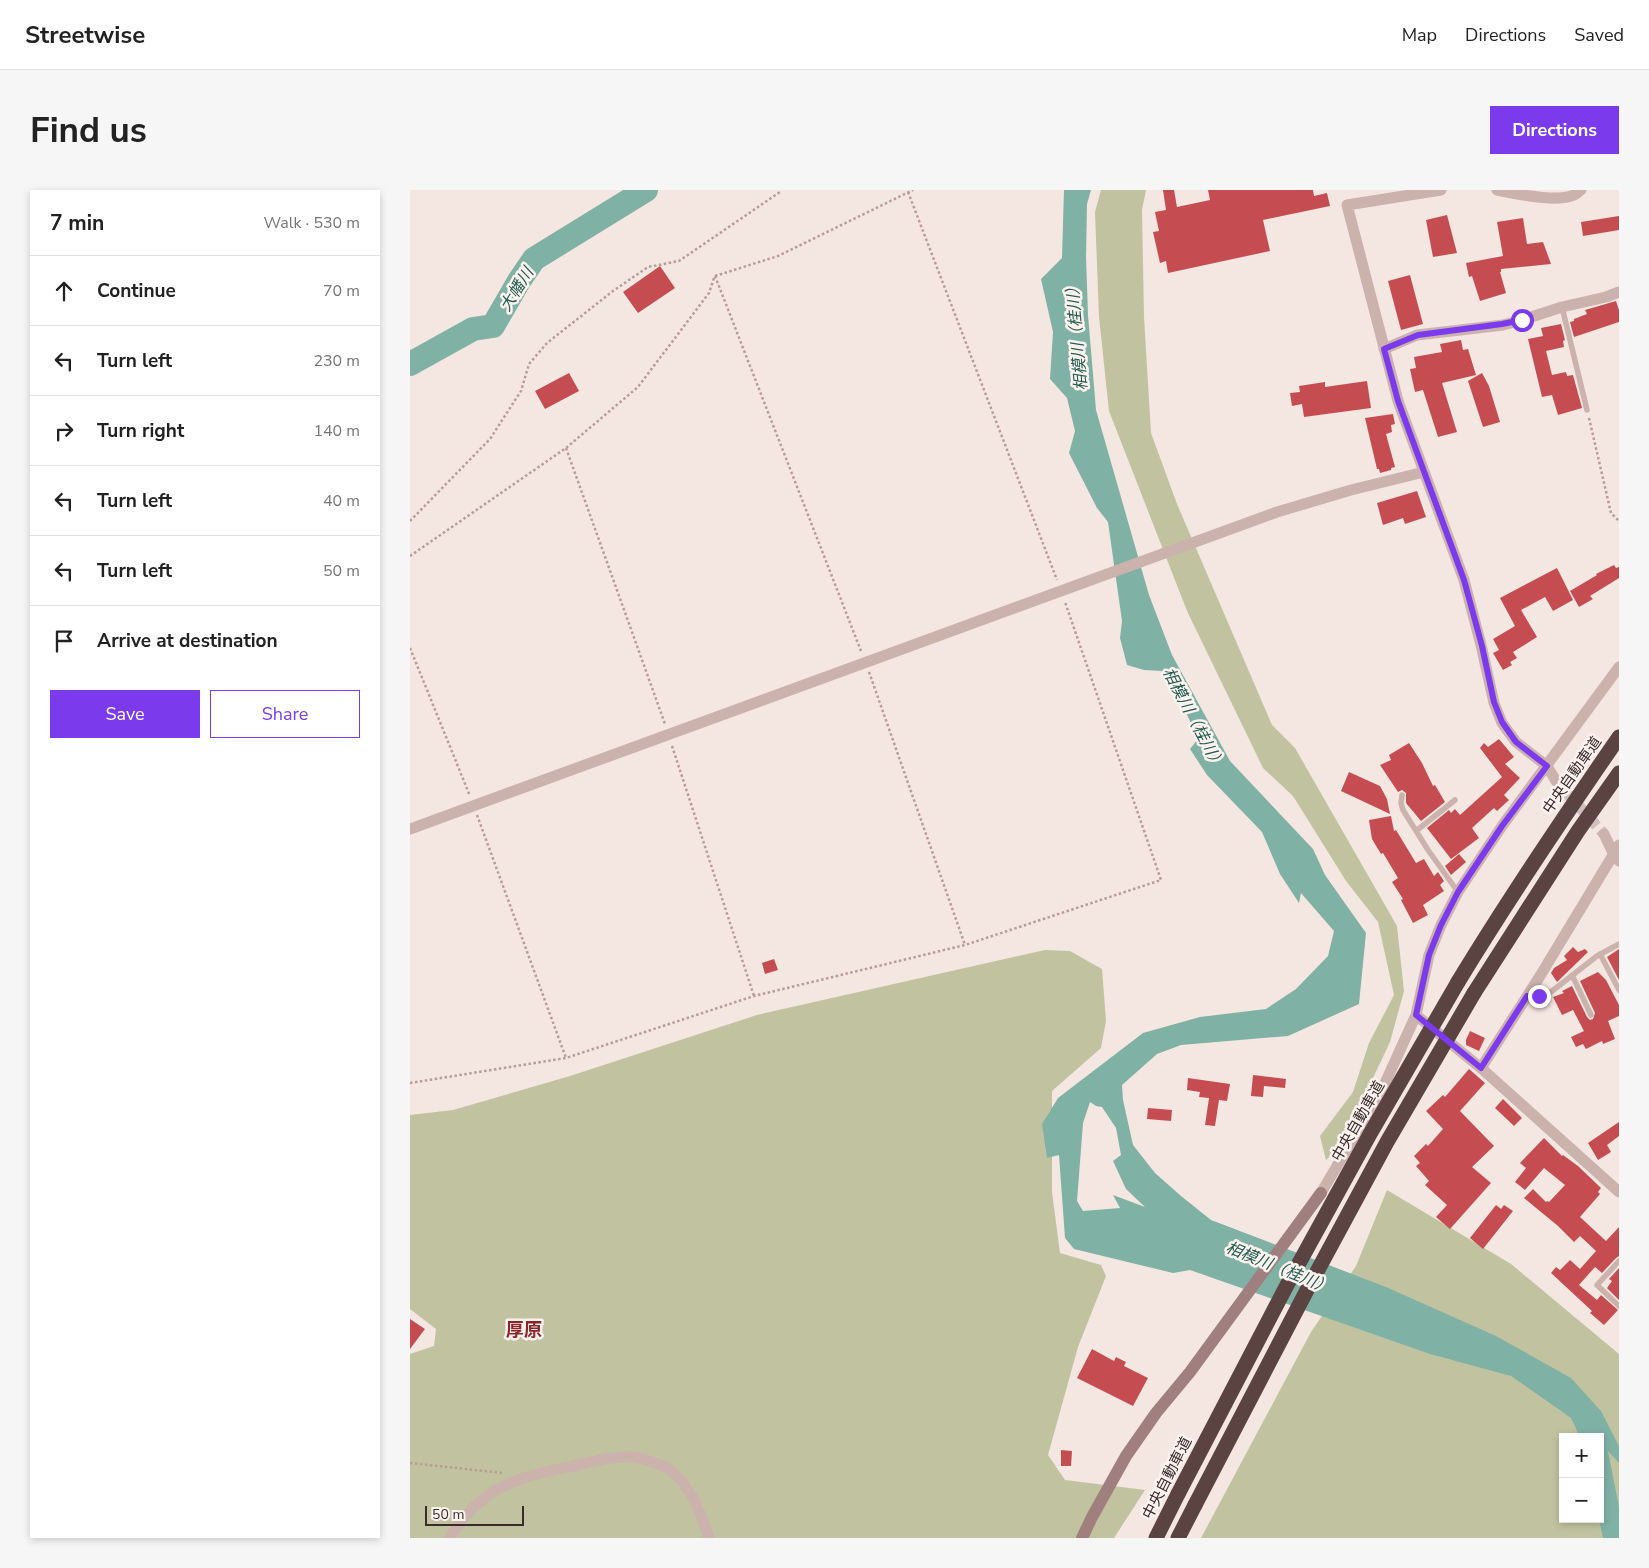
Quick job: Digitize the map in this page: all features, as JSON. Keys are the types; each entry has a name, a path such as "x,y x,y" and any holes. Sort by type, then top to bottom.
{"highway":[{"name":"中央自動車道","path":"1156,1538 1287,1285 1370,1134 1458,982 1502,911 1619,738"},
{"path":"1178,1538 1306,1292 1387,1142 1474,993 1567,847 1619,773"}],"street":[{"path":"1441,190 1348,205 1398,401 1464,580 1482,646 1494,702 1502,722 1516,742 1547,766 1556,781"},
{"path":"1498,190 1558,199 1572,196 1581,190"},
{"path":"1384,349 1418,335 1522,320 1619,292"},
{"path":"410,829 1084,581 1295,506 1424,472"},
{"path":"1082,1538 1126,1456 1156,1413 1190,1372 1321,1193 1382,1092 1416,1015 1429,955 1441,925 1458,892 1502,826 1619,667"},
{"path":"1481,1068 1617,853 1604,834"},
{"path":"1416,1015 1481,1068 1619,1192"},
{"path":"450,1538 468,1513 482,1500 498,1489 522,1478 594,1461 630,1456 664,1467 680,1480 693,1499 709,1538"}],"lane":[{"path":"1562,307 1587,410"},
{"path":"1402,795 1401,803 1403,810 1458,892"},
{"path":"1416,831 1455,800"},
{"path":"1527,996 1547,995 1600,954 1619,944"},
{"path":"1600,954 1619,990"},
{"path":"1572,975 1591,1015"},
{"path":"1619,1261 1597,1284 1619,1306"}],"path":[{"path":"715,276 778,256 913,190"},
{"path":"410,520 490,439 521,391 529,364 547,343 613,291 648,267 679,261 780,192"},
{"path":"410,1084 566,1058 754,996 965,945 1161,880 1061,590 908,192"},
{"path":"410,556 566,448 638,387 709,293 715,276"},
{"path":"715,276 866,662 965,945"},
{"path":"1587,410 1611,513 1619,521"},
{"path":"566,448 668,734 754,996"},
{"path":"410,648 474,806 566,1058"},
{"path":"410,1463 513,1474 522,1478"}],"green space":[{"path":"1101,190 1146,190 1142,210 1144,317 1151,433 1177,504 1272,725 1295,748 1397,926 1404,991 1390,1042 1340,1148 1326,1160 1320,1136 1353,1092 1369,1043 1394,995 1378,922 1346,881 1293,796 1263,768 1187,611 1109,411 1099,317 1095,212"},
{"path":"1045,950 1070,951 1102,969 1106,1021 1101,1048 1052,1091 1052,1192 1060,1253 1101,1265 1106,1276 1078,1347 1048,1455 1065,1480 1145,1490 1114,1538 410,1538 410,1354 434,1346 436,1329 410,1309 410,1115 453,1110 570,1076 757,1015"},
{"path":"1387,1190 1511,1264 1619,1354 1619,1538 1201,1538 1311,1332 1356,1266"}],"water":[{"name":"相模川（桂川）","path":"1064,190 1091,190 1087,204 1086,257 1088,315 1096,410 1149,595 1172,655 1230,761 1313,849 1325,875 1366,933 1359,1004 1288,1036 1181,1045 1157,1054 1122,1085 1123,1100 1133,1145 1155,1173 1211,1220 1386,1287 1496,1336 1571,1378 1601,1411 1619,1446 1619,1463 1608,1451 1619,1507 1619,1538 1603,1538 1600,1523 1604,1523 1604,1433 1578,1433 1571,1418 1511,1376 1430,1354 1190,1270 1173,1273 1074,1249 1065,1238 1059,1155 1047,1158 1042,1124 1058,1098 1143,1033 1200,1017 1266,1009 1296,989 1328,956 1334,931 1301,893 1299,903 1280,874 1262,832 1207,775 1190,749 1198,739 1185,710 1162,671 1144,670 1127,665 1120,638 1122,621 1108,522 1097,508 1069,453 1075,431 1067,398 1050,379 1053,332 1041,279 1062,258","holes":["1090,1102 1102,1107 1116,1128 1121,1155 1113,1161 1126,1189 1145,1207 1113,1195 1120,1208 1083,1211 1077,1201 1083,1123"]}],"building":[{"path":"1163,190 1174,190 1177,207 1210,200 1208,190 1313,190 1314,196 1327,193 1330,206 1263,220 1270,251 1168,273 1166,261 1160,263 1153,232 1159,231 1155,212 1166,210"},
{"path":"1447,215 1457,253 1433,257 1426,220"},
{"path":"1619,216 1619,230 1583,236 1581,222"},
{"path":"1523,218 1527,244 1543,242 1551,264 1501,269 1500,272 1506,293 1480,301 1472,276 1469,277 1466,263 1503,256 1497,222"},
{"path":"660,266 675,288 638,313 623,292"},
{"path":"1410,275 1423,324 1401,330 1388,281"},
{"path":"1616,301 1619,310 1619,322 1574,337 1570,322 1587,314 1585,310"},
{"path":"1561,324 1565,340 1563,341 1564,347 1546,351 1552,375 1566,372 1567,376 1573,375 1582,408 1558,415 1552,395 1542,397 1528,339 1543,336 1541,328"},
{"path":"1461,340 1463,350 1468,349 1476,375 1442,383 1457,432 1438,437 1423,390 1415,392 1410,369 1416,368 1414,357 1442,352 1440,344"},
{"path":"569,373 579,391 545,409 535,391"},
{"path":"1482,373 1489,386 1500,422 1483,427 1468,381"},
{"path":"1367,381 1371,408 1304,417 1302,404 1292,406 1290,393 1300,392 1299,386 1325,382 1325,387"},
{"path":"1393,414 1395,424 1391,425 1392,432 1386,434 1395,467 1380,473 1379,469 1377,469 1365,418"},
{"path":"1417,491 1426,517 1405,524 1403,518 1383,525 1377,503"},
{"path":"1614,565 1616,568 1619,567 1619,578 1590,596 1593,599 1579,607 1570,591"},
{"path":"1557,568 1573,600 1553,611 1545,597 1521,610 1537,637 1513,652 1517,658 1510,662 1512,665 1503,670 1493,653 1499,650 1493,639 1515,626 1500,598"},
{"path":"1499,739 1514,757 1505,764 1520,778 1504,795 1509,800 1497,811 1494,808 1472,828 1479,838 1451,859 1427,828 1449,810 1451,813 1455,809 1460,815 1502,777 1480,748 1484,743 1488,747"},
{"path":"1409,743 1422,763 1433,786 1435,785 1445,802 1421,821 1406,803 1406,793 1402,790 1398,792 1380,765 1391,760 1389,755"},
{"path":"1349,772 1380,786 1387,799 1390,814 1341,791"},
{"path":"1391,816 1394,831 1396,830 1416,863 1424,859 1434,876 1438,872 1444,881 1440,885 1444,891 1423,905 1428,915 1413,923 1401,900 1403,899 1392,882 1398,878 1372,839 1369,820"},
{"path":"1459,854 1466,862 1451,875 1445,866"},
{"path":"1573,947 1578,952 1585,949 1588,952 1557,982 1551,973 1554,968 1567,960 1564,956"},
{"path":"1619,949 1619,980 1607,957"},
{"path":"774,959 778,970 765,974 762,963"},
{"path":"1598,972 1606,980 1619,1005 1619,1016 1608,1021 1615,1039 1603,1044 1602,1041 1586,1049 1583,1044 1576,1047 1571,1037 1584,1031 1573,1010 1562,1015 1553,997 1564,993 1562,991 1572,986 1587,1017 1590,1020 1593,1019 1595,1013 1580,981"},
{"path":"1470,1031 1485,1038 1479,1051 1466,1045"},
{"path":"1469,1069 1485,1083 1460,1111 1494,1146 1472,1167 1491,1183 1450,1229 1436,1217 1447,1205 1425,1185 1429,1181 1416,1166 1420,1163 1414,1156 1426,1144 1428,1146 1443,1129 1426,1111 1443,1095 1445,1097"},
{"path":"1253,1075 1286,1079 1285,1088 1264,1086 1263,1097 1251,1096"},
{"path":"1188,1078 1230,1084 1227,1101 1219,1100 1215,1126 1205,1125 1209,1098 1199,1097 1200,1092 1187,1090"},
{"path":"1503,1099 1522,1118 1514,1126 1495,1108"},
{"path":"1148,1108 1172,1110 1171,1121 1147,1119"},
{"path":"1619,1122 1619,1136 1607,1145 1611,1152 1598,1160 1588,1143"},
{"path":"1544,1138 1562,1156 1578,1166 1601,1188 1598,1192 1600,1194 1580,1217 1606,1241 1619,1227 1619,1256 1602,1273 1595,1267 1579,1285 1597,1300 1601,1295 1618,1310 1604,1325 1590,1313 1592,1311 1551,1273 1556,1267 1560,1270 1570,1260 1580,1269 1596,1251 1580,1236 1574,1242 1524,1198 1533,1189 1546,1202 1549,1202 1565,1185 1544,1168 1525,1190 1515,1182 1526,1168 1520,1163"},
{"path":"1496,1205 1501,1209 1504,1205 1513,1211 1483,1249 1470,1238"},
{"path":"1619,1268 1619,1300 1607,1288 1612,1281 1609,1279"},
{"path":"410,1319 425,1329 410,1349"},
{"path":"1092,1349 1114,1361 1116,1357 1126,1362 1124,1366 1148,1378 1133,1406 1077,1378"},
{"path":"1061,1450 1072,1451 1071,1466 1061,1466"}],"waterway":[{"name":"大幡川","path":"410,364 473,329 493,326 534,259 646,190"}],"tunnel":[{"path":"1556,781 1604,834"}],"district":[{"name":"厚原","path":"524,1330"}],"route":[{"path":"1522,320 1418,335 1384,349 1398,401 1459,563 1482,646 1494,702 1502,722 1516,742 1547,766 1502,826 1458,892 1441,925 1429,955 1416,1015 1481,1068 1527,996 1539,996"}]}
